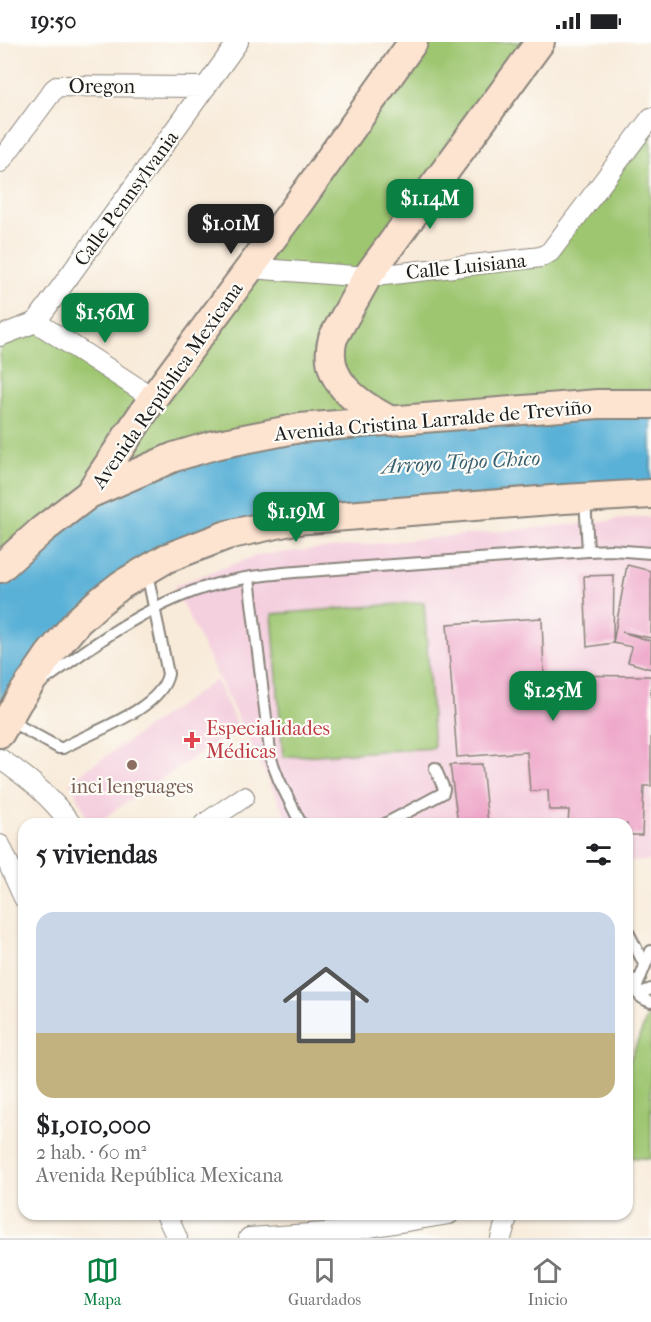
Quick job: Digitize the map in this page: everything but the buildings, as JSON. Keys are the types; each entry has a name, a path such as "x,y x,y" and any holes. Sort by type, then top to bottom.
{"main road":[{"name":"Avenida República Mexicana","path":"89,494 153,398 250,268 412,42"},
{"path":"391,422 352,396 334,375 331,362 333,338 367,277 540,42"},
{"name":"Avenida Cristina Larralde de Treviño","path":"0,568 42,530 89,494 174,457 214,446 300,428 598,404 651,404"},
{"path":"9,718 50,654 78,621 121,585 146,570 167,558 227,535 295,520 585,497 651,494"}],"street":[{"name":"Calle Pennsylvania","path":"36,322 238,42"},
{"name":"Oregon","path":"0,162 58,86 206,87"},
{"name":"Calle Luisiana","path":"250,268 367,277 537,259 550,252 651,118"},
{"path":"0,336 36,322 153,398"},
{"path":"0,759 44,792 67,818"},
{"path":"213,818 244,797"},
{"path":"0,845 18,885"},
{"path":"169,1220 177,1238"},
{"path":"249,1238 340,1232 413,1220"},
{"path":"501,1238 506,1220"}],"lane":[{"path":"585,497 588,551"},
{"path":"146,570 155,609 168,674 166,684 133,713 61,748 9,718 75,659 155,609 204,588 249,578 319,570 588,551 651,553"},
{"path":"249,578 272,759 279,780 298,818"},
{"path":"396,818 443,793 444,789 435,768"},
{"path":"633,942 645,966"},
{"path":"651,951 636,988 643,999 651,1002"},
{"path":"633,979 639,980"},
{"path":"638,994 651,989"}],"shaded area":[{"path":"646,517 651,519 651,861 633,862 633,818 287,818 174,586 258,555"},
{"path":"216,680 238,727 103,818 88,818 70,781"}],"green space":[{"path":"407,42 540,42 368,276 537,259 651,118 651,404 0,568 0,336 36,322 153,397"},
{"path":"424,602 434,748 283,757 272,614"},
{"path":"649,1012 651,1012 651,1159 633,1158 633,1053"}],"water":[{"name":"Arroyo Topo Chico","path":"651,404 651,494 295,520 121,585 0,732 0,568 42,530 214,445"}],"place":[{"name":"Especialidades Médicas","path":"192,740"},
{"name":"inci lenguages","path":"132,765"}]}
